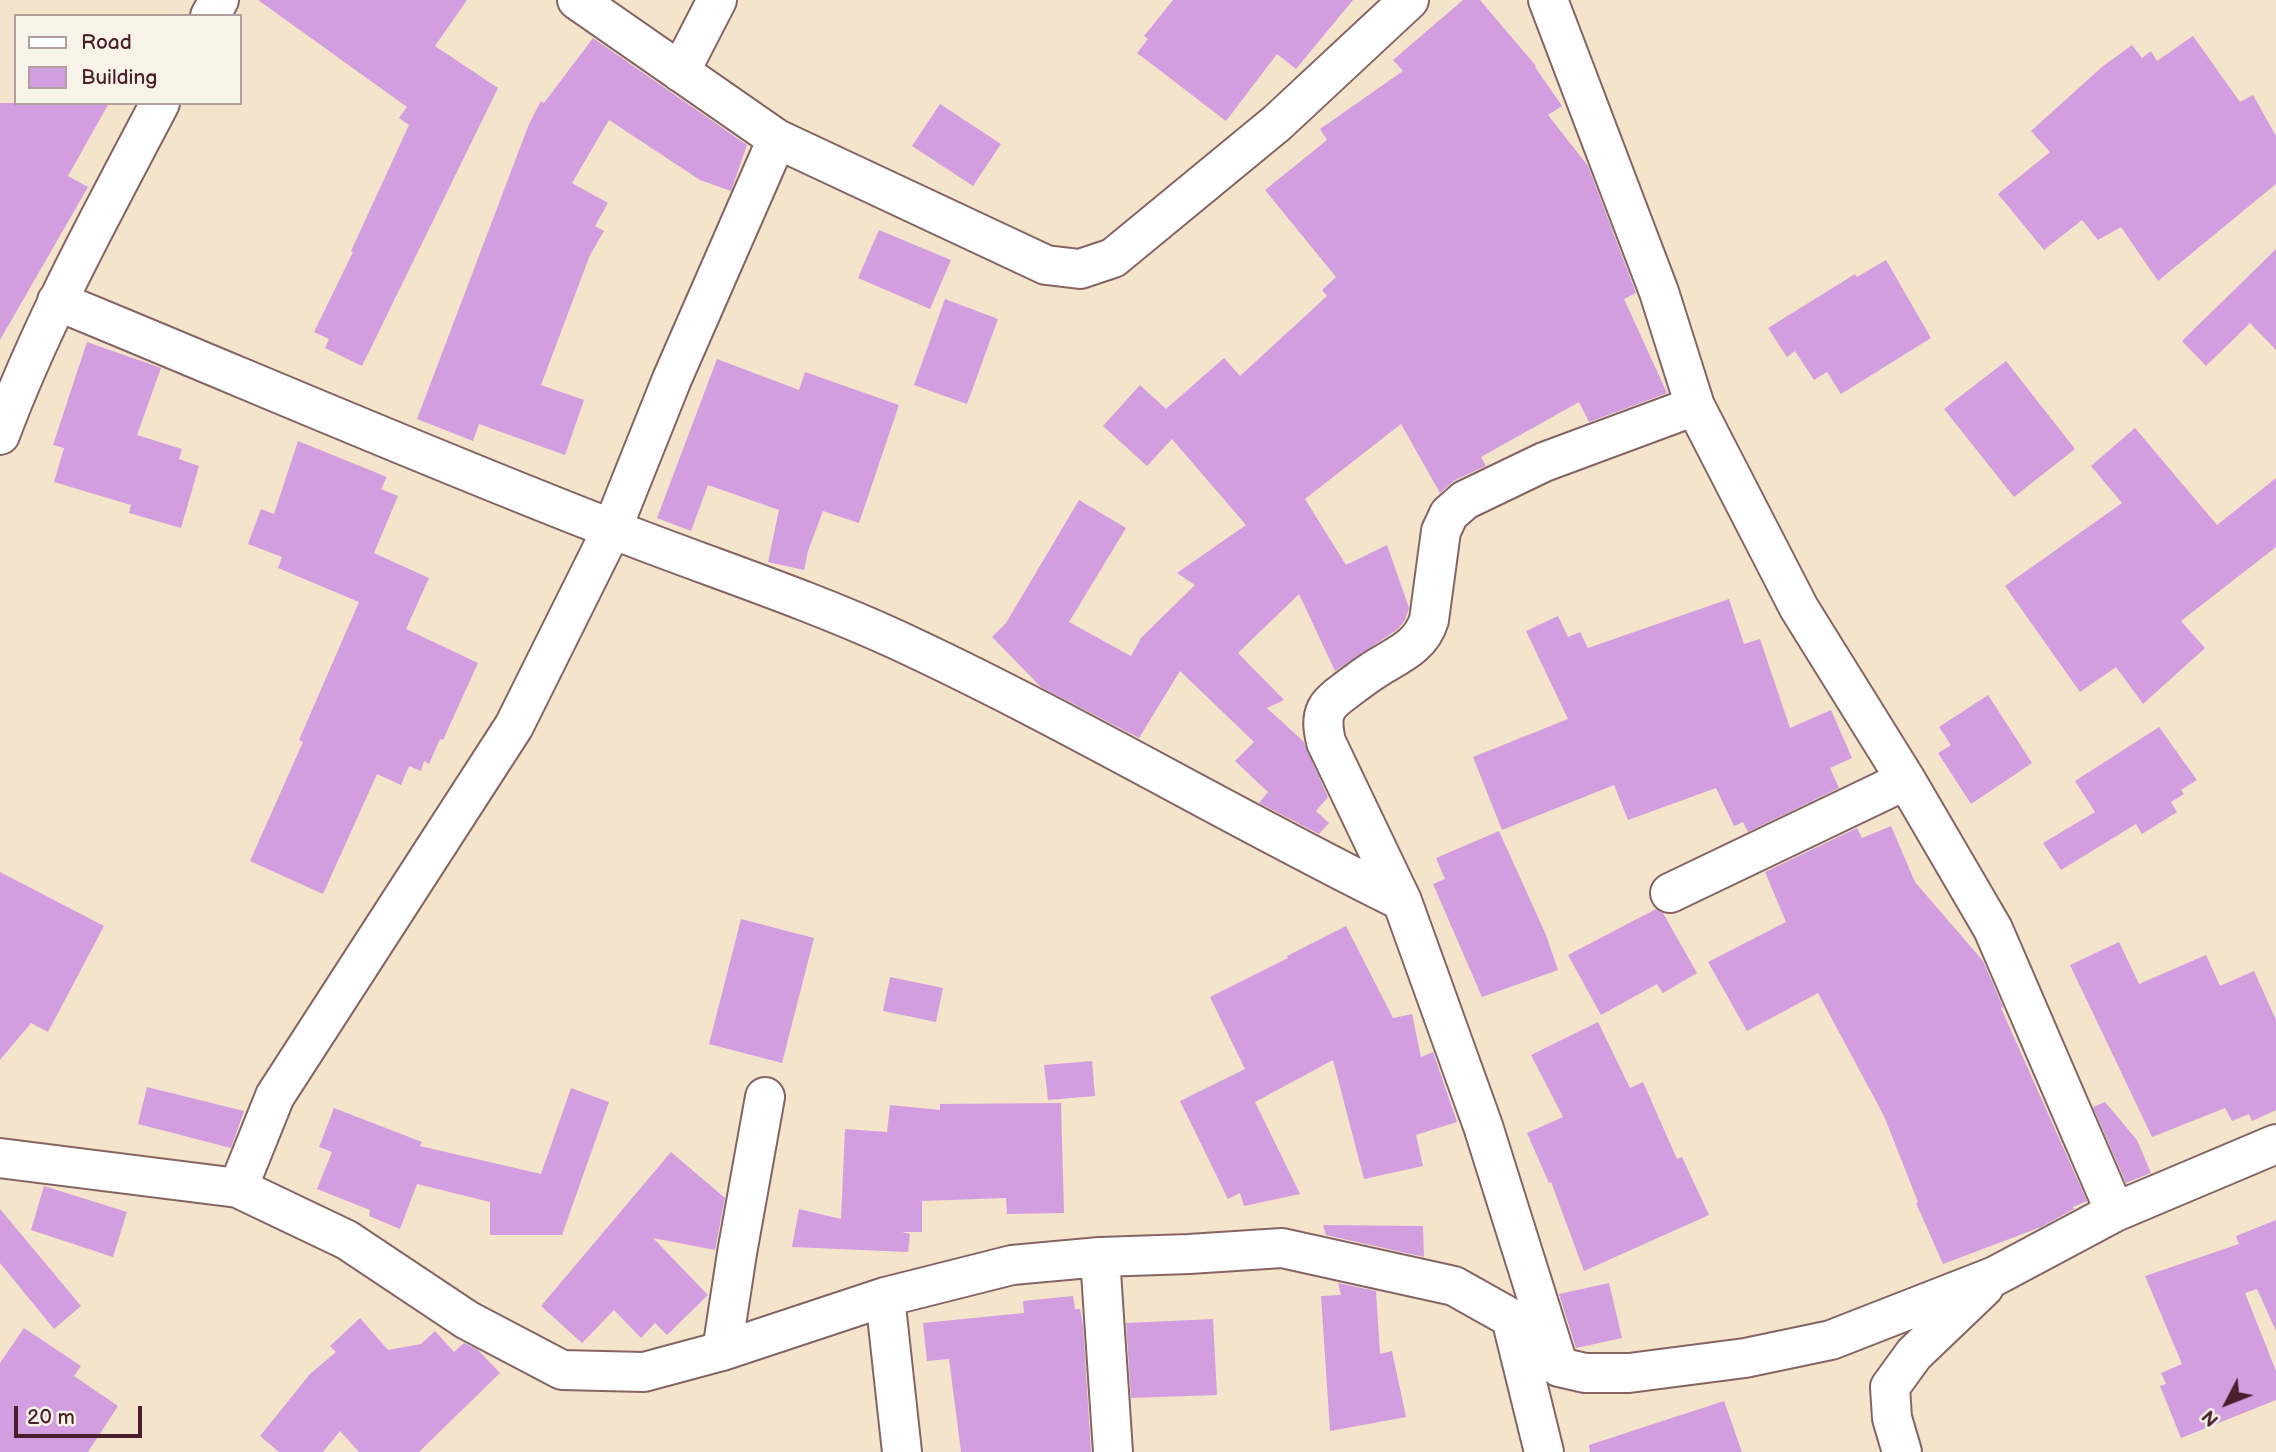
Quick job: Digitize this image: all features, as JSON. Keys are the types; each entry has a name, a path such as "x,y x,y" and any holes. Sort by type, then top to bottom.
{"street":[{"path":"577,0 777,139 1046,265 1080,269 1113,258 1277,123 1409,0"},
{"path":"680,72 718,0"},
{"path":"1548,0 1659,292 1695,406 1799,608 1906,780 1993,929 2116,1212"},
{"path":"0,435 57,301 159,105"},
{"path":"238,1188 275,1096 514,726 612,529 672,379 777,139"},
{"path":"57,301 612,529 798,598 894,639 1038,709 1300,851 1402,901"},
{"path":"1559,1367 1483,1126 1402,901 1326,742 1322,726 1326,709 1340,694 1418,642 1425,633 1441,531 1449,514 1465,500 1544,462 1695,406"},
{"path":"1670,893 1906,780"},
{"path":"722,1351 765,1097"},
{"path":"0,1158 238,1188 347,1240 467,1320 562,1370 644,1372 722,1351 884,1297 1012,1265 1100,1257 1282,1248 1454,1286 1511,1318 1559,1367 1585,1373 1629,1373 1745,1358 1831,1339 1995,1276 2116,1212 2276,1144"},
{"path":"1100,1257 1113,1452"},
{"path":"1902,1452 1892,1418 1890,1387 1914,1354 1995,1276"},
{"path":"884,1297 902,1452"},
{"path":"1511,1318 1544,1452"}],"building":[{"path":"258,0 467,0 435,46 498,88 362,366 325,348 329,339 314,332 409,125 399,118 407,107"},
{"path":"1173,0 1353,0 1296,69 1277,54 1226,121 1137,53 1148,39 1144,36"},
{"path":"1463,0 1480,0 1536,66 1562,106 1548,115 1588,166 1636,293 1624,299 1667,393 1589,422 1579,402 1481,457 1486,466 1455,480 1440,493 1401,424 1305,499 1346,565 1387,545 1409,608 1398,629 1335,671 1299,594 1238,653 1284,700 1267,708 1303,741 1328,797 1316,811 1329,823 1319,834 1259,803 1268,792 1235,761 1254,742 1180,671 1139,738 1041,687 992,637 1006,623 1079,500 1126,528 1069,622 1131,656 1141,638 1195,585 1177,573 1246,525 1172,439 1147,466 1103,426 1140,385 1166,409 1224,358 1240,376 1327,296 1322,290 1336,277 1265,190 1327,140 1320,129 1403,71 1393,60"},
{"path":"2193,36 2240,102 2253,95 2276,136 2276,184 2158,281 2121,227 2098,240 2082,220 2044,250 1998,194 2050,152 2031,131 2103,66 2132,45 2142,58 2151,51 2157,61"},
{"path":"593,38 747,145 731,191 700,180 609,120 572,183 608,203 595,226 604,231 590,255 541,385 584,400 565,455 479,424 473,441 417,419 529,124 541,101 544,103"},
{"path":"0,103 108,105 68,176 88,187 0,340"},
{"path":"940,104 1001,144 973,186 912,146"},
{"path":"879,230 951,260 930,309 858,278"},
{"path":"2276,249 2276,350 2250,323 2206,366 2182,341"},
{"path":"1886,260 1931,338 1841,394 1827,372 1814,380 1795,351 1787,357 1768,328 1855,274 1857,277"},
{"path":"945,299 998,319 967,404 914,385"},
{"path":"87,342 161,368 137,435 182,449 179,459 199,466 181,528 129,513 131,505 54,482 64,448 53,445"},
{"path":"717,359 799,390 805,372 899,405 859,523 823,511 804,570 768,562 779,510 708,485 691,531 657,518"},
{"path":"2006,361 2075,449 2014,497 1944,409"},
{"path":"2135,428 2217,525 2276,478 2276,547 2181,621 2205,648 2143,704 2116,667 2080,692 2005,586 2122,503 2091,466"},
{"path":"298,441 387,477 381,489 398,496 374,553 429,578 406,629 478,663 443,740 440,739 429,764 424,761 421,771 409,766 401,785 377,774 323,894 250,861 303,742 299,740 359,602 278,568 282,557 248,544 261,509 274,514"},
{"path":"1729,599 1744,644 1760,639 1790,728 1831,710 1852,758 1830,768 1839,788 1748,832 1743,822 1734,826 1716,788 1628,820 1614,785 1502,830 1473,757 1568,719 1526,631 1558,616 1568,637 1580,632 1588,648"},
{"path":"1988,695 2032,763 1971,804 1938,753 1951,745 1939,727"},
{"path":"2159,727 2197,780 2181,790 2184,794 2171,802 2177,812 2142,834 2136,824 2061,870 2043,843 2095,812 2075,781"},
{"path":"1891,826 1915,882 1983,961 2003,1007 2001,1008 2087,1201 2041,1227 1943,1264 1916,1203 1918,1202 1884,1116 1818,993 1747,1031 1708,962 1786,922 1765,872 1857,828 1862,838"},
{"path":"1499,831 1546,935 1558,970 1482,997 1433,884 1445,879 1436,858"},
{"path":"0,872 104,926 48,1032 31,1023 0,1060"},
{"path":"1656,909 1663,913 1697,973 1663,993 1657,984 1601,1015 1568,955"},
{"path":"741,919 814,938 782,1063 709,1044"},
{"path":"1346,926 1393,1018 1412,1014 1421,1057 1433,1052 1457,1122 1416,1135 1423,1166 1364,1179 1333,1060 1255,1102 1300,1194 1244,1206 1240,1193 1228,1199 1180,1101 1245,1069 1210,997"},
{"path":"2119,942 2139,984 2206,955 2220,986 2254,971 2276,1020 2276,1110 2252,1121 2249,1114 2232,1121 2225,1108 2152,1137 2070,965"},
{"path":"890,977 943,988 936,1022 883,1011"},
{"path":"1598,1022 1630,1088 1643,1082 1677,1159 1682,1157 1709,1215 1584,1271 1551,1182 1549,1183 1527,1133 1563,1117 1531,1055"},
{"path":"1092,1061 1095,1096 1048,1100 1044,1065"},
{"path":"147,1087 244,1111 231,1148 138,1124"},
{"path":"571,1088 609,1102 562,1235 490,1235 490,1202 417,1184 400,1229 369,1216 370,1210 317,1189 332,1152 319,1147 334,1108 422,1142 420,1146 541,1174"},
{"path":"2105,1102 2137,1140 2151,1173 2126,1183 2093,1107"},
{"path":"1061,1103 1064,1213 1007,1214 1006,1198 922,1201 922,1232 902,1232 910,1234 908,1252 792,1247 799,1209 841,1219 845,1129 887,1132 890,1105 940,1110 940,1104"},
{"path":"671,1152 725,1198 715,1250 653,1238 708,1295 667,1335 655,1323 641,1338 614,1310 582,1343 541,1306"},
{"path":"44,1186 127,1212 113,1257 31,1230"},
{"path":"0,1209 81,1306 54,1329 0,1263"},
{"path":"2276,1220 2276,1331 2257,1289 2245,1293 2276,1371 2276,1400 2181,1438 2160,1386 2166,1384 2161,1373 2182,1364 2145,1276 2239,1244 2236,1236"},
{"path":"1323,1225 1423,1226 1424,1257 1326,1235"},
{"path":"1338,1283 1376,1291 1380,1354 1392,1351 1406,1417 1330,1431 1321,1296 1341,1295"},
{"path":"1609,1283 1622,1338 1576,1348 1559,1294"},
{"path":"1073,1296 1075,1309 1080,1309 1083,1325 1091,1452 961,1452 949,1359 927,1361 923,1323 1024,1313 1023,1301"},
{"path":"360,1318 388,1350 421,1344 435,1331 454,1352 464,1343 478,1350 500,1373 419,1452 359,1452 340,1431 323,1452 279,1452 260,1436 310,1374 336,1352 330,1346"},
{"path":"1213,1319 1217,1395 1131,1398 1126,1323"},
{"path":"24,1328 81,1366 74,1376 118,1406 88,1452 0,1452 0,1363"},
{"path":"1724,1401 1742,1452 1590,1452 1589,1445"}]}
